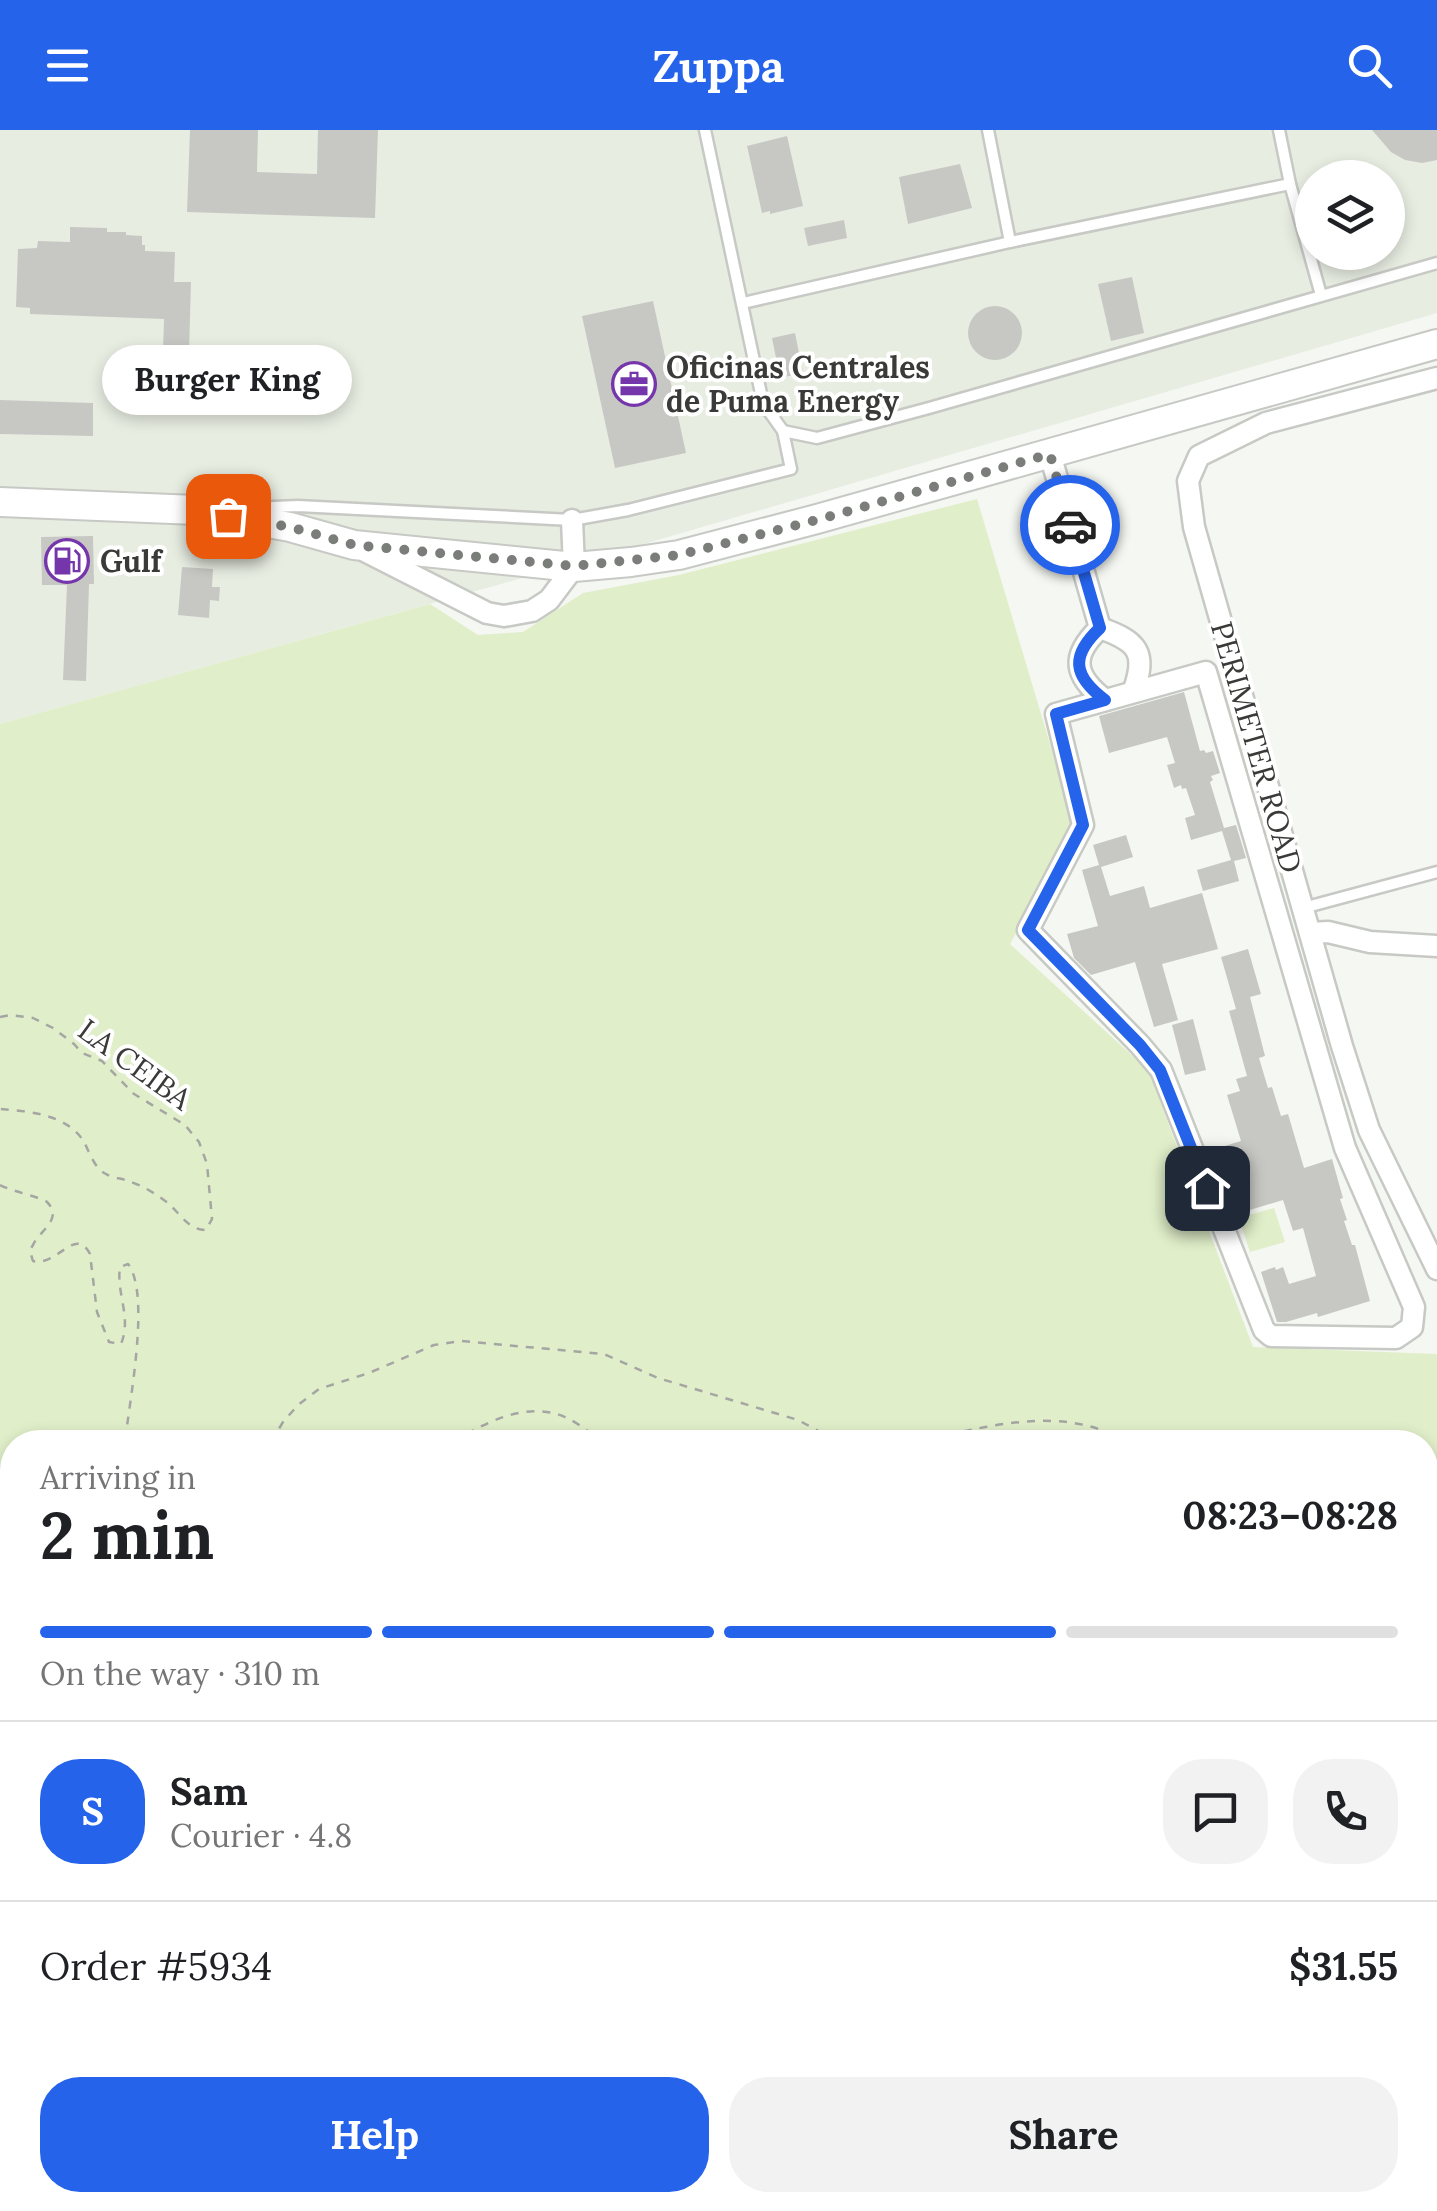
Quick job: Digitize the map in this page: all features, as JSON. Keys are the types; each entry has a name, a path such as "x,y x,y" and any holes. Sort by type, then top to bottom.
{"street":[{"path":"0,502 196,510 290,527 354,545 574,566 679,555 817,520 1437,344"},
{"name":"PERIMETER ROAD","path":"1437,378 1266,422 1199,456 1188,482 1194,527 1369,1130 1437,1269"},
{"path":"1050,454 1100,628"},
{"path":"354,545 487,613 504,616 532,610 549,600 574,566 572,520"},
{"path":"1100,628 1124,637 1134,646 1139,670 1133,692"},
{"path":"1100,628 1085,644 1079,667 1086,685 1105,700"},
{"path":"1206,672 1345,1148 1414,1307 1412,1326 1396,1338 1271,1336 1264,1330 1160,1070 1028,930 1083,825 1056,714 1133,692 1206,672"},
{"path":"1310,933 1437,946"}],"lane":[{"path":"196,510 298,506 572,520 791,469 783,430 763,402 705,130"},
{"path":"988,130 1010,242"},
{"path":"1279,130 1321,295"},
{"path":"743,304 1010,242 1290,184"},
{"path":"783,430 817,438 1437,263"},
{"path":"1303,908 1437,872"}],"path":[{"name":"LA CEIBA","path":"0,1016 33,1018 52,1028 82,1053 102,1061 134,1094 185,1125 199,1142 206,1164 210,1226 198,1230 154,1194 135,1183 105,1174 96,1166 77,1131 67,1124 40,1114 0,1109"},
{"path":"0,1185 40,1198 52,1209 52,1222 33,1244 33,1261 43,1263 72,1244 86,1245 100,1325 109,1342 116,1344 121,1344 126,1331 120,1268 128,1264 132,1268 138,1298 126,1430"},
{"path":"278,1430 298,1404 319,1390 368,1374 434,1344 461,1341 604,1354 658,1378 798,1420 817,1430"},
{"path":"473,1430 530,1412 555,1412 583,1430"},
{"path":"974,1430 1047,1421 1079,1422 1104,1430"}],"shaded area":[{"path":"0,130 1437,130 1437,313 644,544 0,724"}],"green space":[{"path":"977,499 1075,828 1010,944 1148,1070 1253,1347 1437,1354 1437,1430 0,1430 0,724 430,604 478,635 523,632 583,593 679,575"},
{"path":"1274,1208 1285,1242 1250,1252 1239,1218"}],"building":[{"path":"190,130 258,130 257,172 317,174 318,130 378,130 375,218 187,212"},
{"path":"1372,130 1437,130 1437,160 1422,163 1391,152"},
{"path":"787,136 803,206 762,213 747,146"},
{"path":"960,164 972,208 908,224 899,177"},
{"path":"844,220 847,238 808,246 804,228"},
{"path":"70,227 126,232 142,236 145,251 175,252 174,282 191,282 189,353 163,352 164,319 30,314 30,308 16,307 18,249 37,248 38,241 70,242"},
{"path":"1132,277 1144,333 1111,341 1098,284"},
{"name":"Oficinas Centrales de Puma Energy","path":"653,301 686,453 615,468 582,316"},
{"path":"995,306 1014,314 1022,333 1014,352 995,360 976,352 968,333 976,314"},
{"path":"795,333 803,373 780,378 772,338"},
{"path":"214,379 247,380 246,403 214,402"},
{"path":"0,400 93,403 93,436 0,434"},
{"path":"93,536 94,584 89,584 86,681 63,680 67,585 42,585 41,537"},
{"path":"182,567 213,569 212,587 220,587 219,601 210,600 209,618 178,615"},
{"path":"1184,692 1200,751 1213,751 1220,773 1211,776 1210,782 1224,828 1236,825 1246,858 1234,861 1239,881 1203,891 1197,870 1231,860 1222,831 1191,840 1185,818 1195,815 1186,788 1174,788 1167,765 1175,763 1167,737 1109,753 1099,716"},
{"path":"1126,835 1133,857 1101,867 1110,896 1144,886 1150,908 1202,893 1218,949 1162,964 1178,1020 1154,1027 1135,962 1091,975 1074,958 1067,934 1098,926 1082,870 1099,865 1093,845"},
{"path":"1248,949 1261,994 1250,997 1265,1056 1259,1058 1268,1088 1272,1087 1281,1116 1288,1114 1304,1168 1332,1159 1343,1198 1340,1199 1347,1220 1344,1221 1355,1245 1370,1301 1286,1322 1277,1322 1261,1272 1283,1267 1289,1284 1316,1276 1303,1228 1293,1231 1283,1200 1243,1212 1240,1201 1229,1204 1214,1159 1221,1157 1218,1148 1241,1141 1227,1095 1240,1091 1236,1079 1247,1076 1229,1011 1236,1009 1221,957"},
{"path":"1193,1019 1206,1070 1185,1075 1172,1025"}],"way so far":[{"path":"228,516 290,527 354,545 574,566 631,562 679,555 817,520 1050,454 1070,525"}],"place":[{"name":"Oficinas Centrales de Puma Energy","path":"634,384"},
{"name":"Burger King","path":"228,516"},
{"name":"Gulf","path":"67,561"}],"route":[{"path":"1070,525 1100,628 1085,644 1079,667 1086,685 1105,700 1056,714 1083,825 1028,930 1160,1070 1207,1188"}]}
